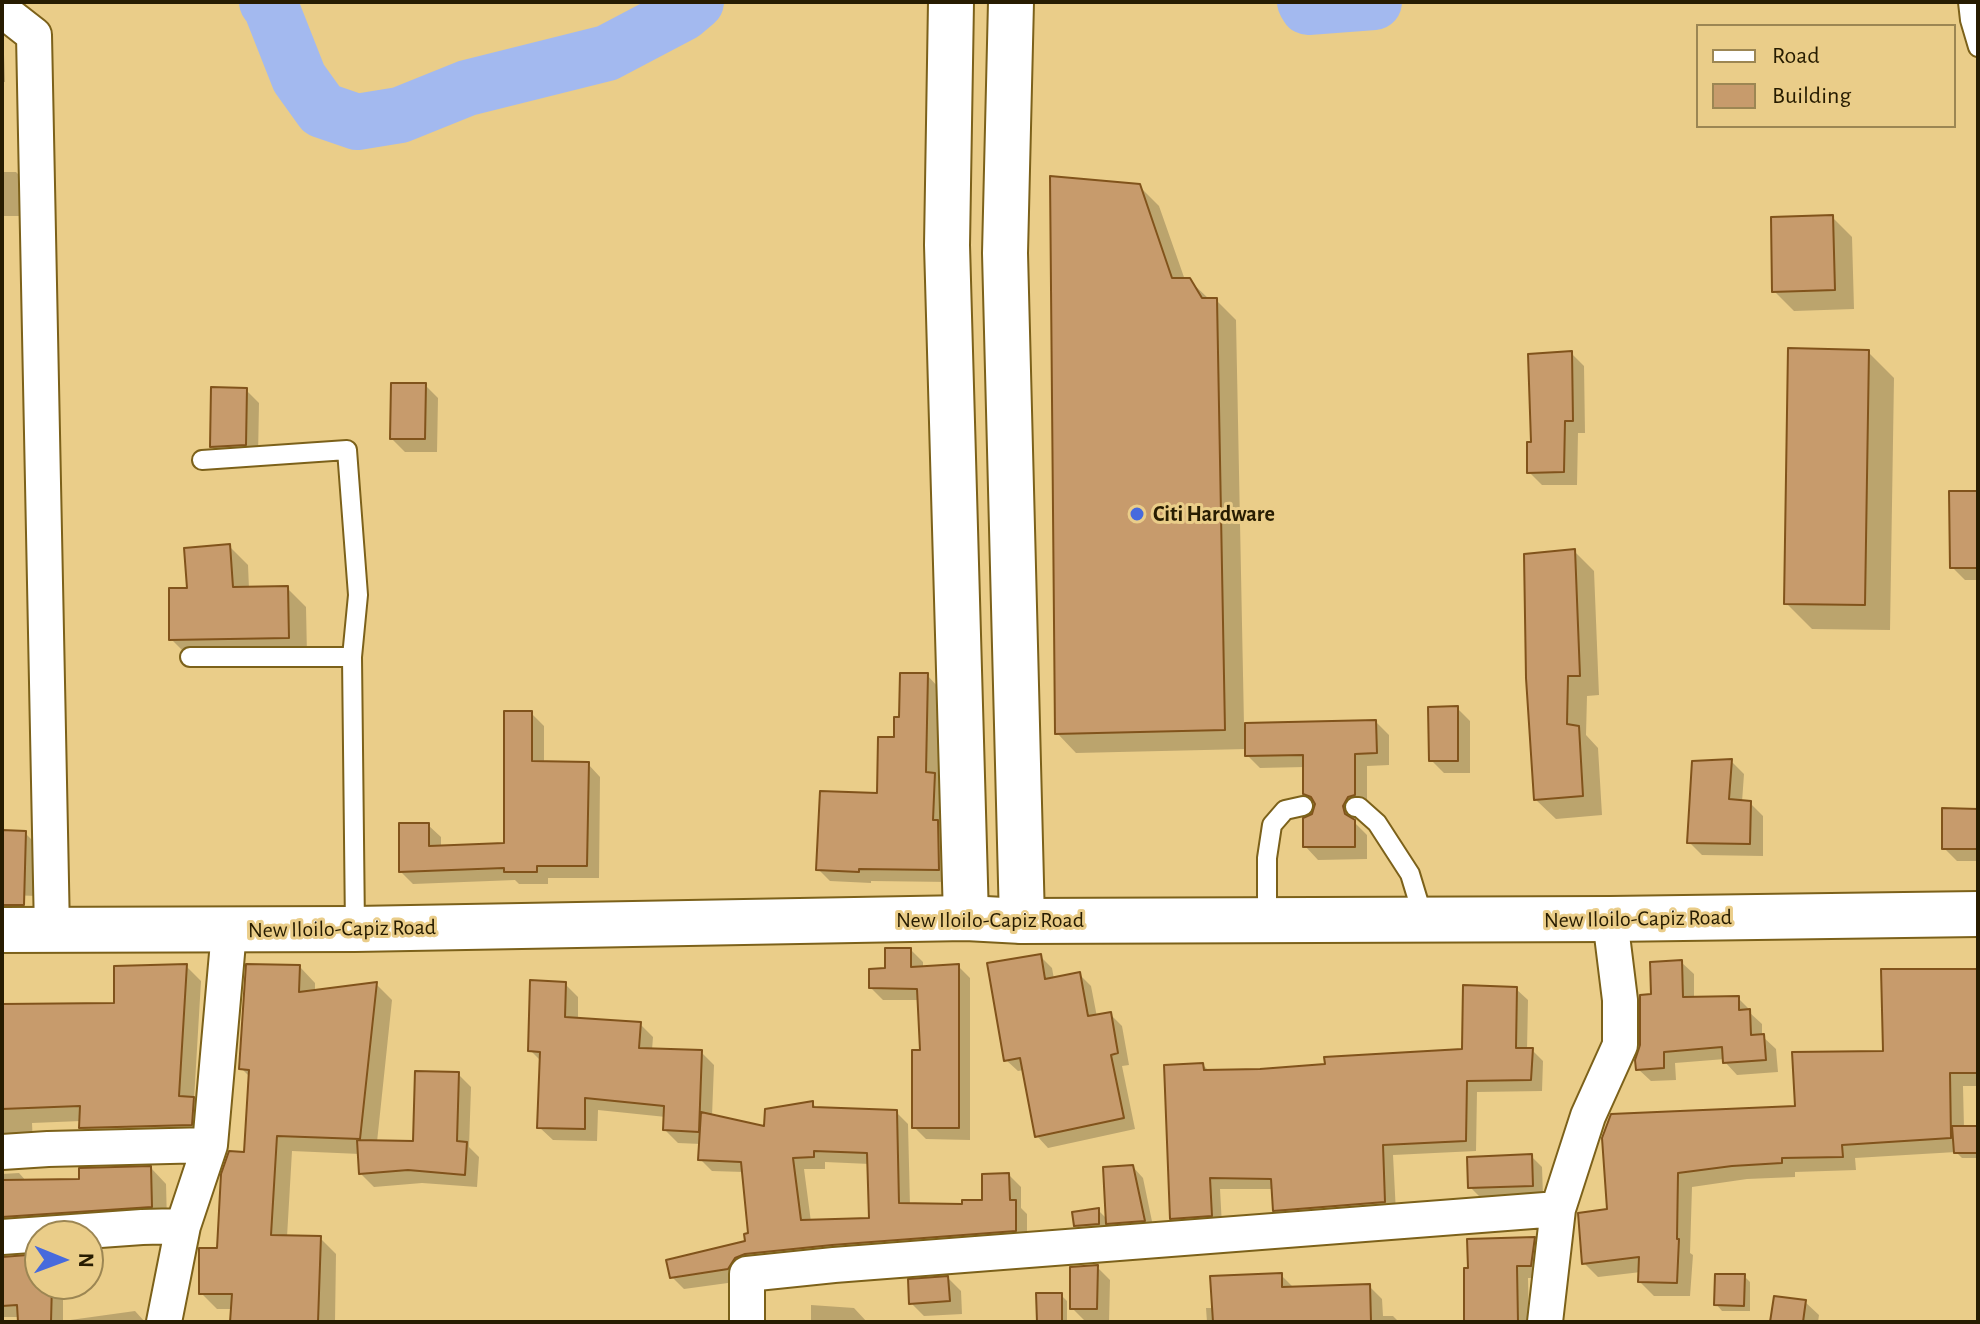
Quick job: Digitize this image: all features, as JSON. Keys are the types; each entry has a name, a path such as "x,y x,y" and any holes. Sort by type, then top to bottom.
{"main road":[{"path":"951,2 947,245 966,918"},
{"path":"1011,2 1005,253 1022,921"},
{"name":"New Iloilo-Capiz Road","path":"2,930 229,931 966,918 1022,921 1424,920 1978,914"}],"street":[{"path":"2,10 34,35 52,931"},
{"path":"1545,1322 1558,1209 1588,1116 1620,1045 1620,1000 1610,919"},
{"path":"164,1322 183,1226 210,1145 229,931"},
{"path":"2,1152 210,1145"},
{"path":"747,1322 747,1274 1558,1209"},
{"path":"2,1237 183,1226"}],"lane":[{"path":"1968,2 1978,47"},
{"path":"202,460 347,450 358,595 352,657 355,929"},
{"path":"190,657 352,657"},
{"path":"1267,920 1267,858 1272,825 1285,810 1303,806"},
{"path":"1355,807 1377,823 1410,874 1424,920"}],"building":[{"name":"Citi Hardware","path":"1050,176 1140,184 1172,278 1190,278 1202,298 1217,298 1225,730 1055,734"},
{"path":"1833,215 1835,290 1772,292 1771,217"},
{"path":"1788,348 1869,350 1865,605 1784,604"},
{"path":"1572,351 1573,421 1565,421 1564,472 1527,473 1527,442 1531,442 1528,354"},
{"path":"391,383 426,383 425,439 390,439"},
{"path":"211,387 247,388 246,445 210,447"},
{"path":"1949,491 1978,491 1978,568 1950,568"},
{"path":"230,544 233,587 288,586 289,638 169,640 169,588 187,588 184,548"},
{"path":"1575,549 1580,676 1568,676 1567,724 1579,726 1583,796 1534,800 1526,678 1524,554"},
{"path":"900,673 928,673 926,772 935,773 933,820 938,820 939,870 816,870 820,791 877,793 878,737 894,737 894,717 899,717"},
{"path":"1458,706 1458,761 1429,761 1428,707"},
{"path":"504,711 532,711 532,761 589,762 587,866 537,866 537,872 504,872 504,868 399,872 399,823 429,823 429,846 504,843"},
{"path":"1376,720 1377,753 1355,754 1355,795 1348,797 1343,806 1345,814 1355,820 1355,847 1303,847 1303,818 1312,814 1315,804 1311,797 1303,794 1303,755 1245,756 1245,723"},
{"path":"1732,759 1729,799 1751,801 1750,844 1687,843 1692,761"},
{"path":"1942,808 1978,809 1978,849 1942,849"},
{"path":"2,830 26,831 24,905 2,905"},
{"path":"885,948 911,948 911,967 959,964 959,1128 912,1128 912,1050 920,1050 917,989 869,988 869,969 885,968"},
{"path":"1041,954 1045,979 1080,972 1088,1016 1111,1012 1118,1053 1111,1055 1124,1118 1035,1137 1020,1058 1004,1061 987,963"},
{"path":"1682,960 1683,997 1739,996 1739,1010 1750,1009 1751,1035 1764,1034 1766,1060 1723,1063 1722,1047 1664,1052 1664,1068 1636,1070 1635,1060 1640,1045 1640,995 1651,994 1650,962"},
{"path":"187,964 179,1096 194,1097 192,1125 79,1128 80,1106 2,1109 2,1004 114,1003 114,966"},
{"path":"246,964 300,965 299,992 377,982 360,1139 277,1136 271,1235 321,1236 318,1322 230,1322 232,1294 199,1294 199,1248 217,1248 221,1174 229,1151 244,1152 249,1070 239,1069"},
{"path":"1881,969 1978,969 1978,1073 1950,1073 1951,1138 1842,1145 1843,1157 1782,1158 1782,1163 1678,1173 1677,1283 1638,1282 1639,1257 1582,1264 1578,1213 1607,1209 1602,1138 1611,1114 1795,1106 1792,1052 1883,1051"},
{"path":"530,980 566,982 565,1017 641,1022 639,1048 702,1050 699,1132 663,1130 664,1106 585,1098 585,1129 537,1128 540,1052 528,1051"},
{"path":"1463,985 1517,987 1516,1048 1533,1048 1531,1080 1467,1081 1466,1141 1383,1145 1385,1202 1273,1211 1271,1179 1210,1178 1212,1216 1170,1219 1164,1065 1203,1063 1204,1070 1260,1069 1325,1064 1324,1057 1462,1049"},
{"path":"415,1071 459,1072 457,1141 467,1142 465,1175 408,1170 359,1174 357,1140 413,1141"},
{"path":"813,1101 813,1107 897,1110 899,1203 962,1204 962,1200 982,1200 982,1174 1009,1173 1010,1200 1016,1200 1016,1231 745,1254 735,1258 728,1269 670,1278 666,1260 745,1241 744,1234 748,1233 741,1162 698,1160 701,1112 764,1126 765,1109","holes":["814,1151 867,1153 869,1218 801,1220 793,1158 814,1157"]},
{"path":"1952,1126 1978,1126 1978,1153 1954,1153"},
{"path":"1532,1154 1533,1186 1468,1188 1467,1157"},
{"path":"1133,1165 1145,1221 1106,1224 1103,1167"},
{"path":"151,1166 152,1207 2,1217 2,1180 79,1179 79,1168"},
{"path":"1099,1208 1099,1224 1074,1226 1072,1212"},
{"path":"1535,1237 1531,1266 1517,1266 1518,1322 1464,1322 1467,1239"},
{"path":"24,1255 24,1300 52,1300 51,1322 18,1322 17,1305 2,1306 2,1257"},
{"path":"1098,1265 1097,1309 1070,1309 1070,1267"},
{"path":"1282,1273 1282,1287 1370,1284 1371,1322 1213,1322 1210,1276"},
{"path":"1715,1274 1745,1274 1744,1306 1714,1305"},
{"path":"948,1276 950,1301 909,1304 908,1279"},
{"path":"1036,1293 1062,1293 1062,1322 1037,1322"},
{"path":"1774,1296 1806,1300 1803,1322 1770,1322"}],"waterway":[{"path":"267,2 299,78 322,110 357,122 400,115 467,88 607,53 683,13 696,2"},
{"path":"1305,2 1308,7 1374,2"}],"place":[{"name":"Citi Hardware","path":"1137,514"}]}
